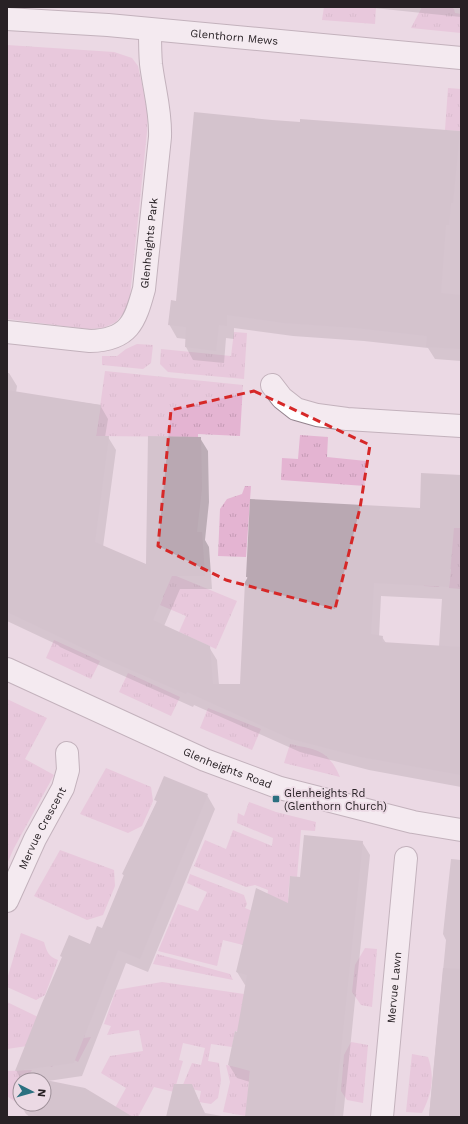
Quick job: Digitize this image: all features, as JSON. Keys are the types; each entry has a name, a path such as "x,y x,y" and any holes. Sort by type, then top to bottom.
{"street":[{"name":"Glenthorn Mews","path":"7,19 109,16 150,30 461,58"},
{"name":"Glenheights Park","path":"7,332 101,341 123,334 138,312 144,289 160,137 159,106 150,54 150,30"},
{"path":"272,384 282,398 296,409 317,416 461,426"},
{"name":"Glenheights Road","path":"7,669 206,760 280,788 413,822 461,830"},
{"name":"Mervue Crescent","path":"7,901 35,839 62,788 68,770 67,753"},
{"name":"Mervue Lawn","path":"382,1117 406,858"}],"highlighted area":[{"path":"254,391 370,445 360,508 335,609 226,580 158,546 171,410"}],"green space":[{"path":"324,7 376,7 375,24 322,20"},
{"path":"422,7 451,7 454,9 455,13 461,14 461,33 411,28"},
{"path":"7,45 114,52 132,58 138,66 148,112 130,296 126,310 116,322 103,328 88,329 7,319"},
{"path":"448,88 461,89 460,131 445,130"},
{"path":"234,332 247,333 244,379 168,372 160,364 161,349 231,356"},
{"path":"137,344 153,345 151,363 143,369 102,365 102,356 117,356 126,349"},
{"path":"105,371 243,385 240,436 198,434 198,437 96,436"},
{"path":"300,435 328,437 327,457 366,461 365,486 281,480 282,458 298,459"},
{"path":"245,486 251,486 246,557 218,556 220,509 227,499 242,494"},
{"path":"418,526 461,528 461,589 449,588 451,569 441,569 439,587 424,586 426,570"},
{"path":"159,569 237,601 216,649 179,632 186,616 160,605 163,598 149,592"},
{"path":"54,640 100,661 91,679 46,658"},
{"path":"128,673 180,697 171,716 119,692"},
{"path":"7,699 47,718 25,759 54,775 14,848 7,864"},
{"path":"208,708 261,729 252,750 200,728"},
{"path":"290,744 320,752 331,761 340,777 284,763"},
{"path":"106,768 151,787 153,801 142,826 128,833 80,814"},
{"path":"249,802 276,812 316,822 315,831 301,830 297,877 290,876 288,896 293,913 243,945 223,940 217,966 158,951 178,904 198,911 207,892 187,883 190,874 244,895 247,904 245,908 265,916 268,890 255,885 246,887 194,866 205,840 226,849 233,830 272,846 273,838 237,823 238,813 244,816"},
{"path":"60,850 114,870 115,886 103,915 87,920 34,896"},
{"path":"21,933 44,942 48,953 58,960 45,995 36,1000 7,987 7,979"},
{"path":"365,948 377,949 372,1007 361,1005 352,992 355,965"},
{"path":"157,954 230,974 233,980 153,964"},
{"path":"162,982 244,994 253,1035 235,1031 232,1047 211,1044 208,1061 219,1063 221,1080 218,1098 211,1104 199,1102 201,1091 182,1087 192,1063 201,1065 205,1048 183,1043 179,1060 183,1061 174,1092 154,1087 138,1117 110,1117 126,1088 101,1073 110,1056 143,1051 139,1030 107,1035 111,1026 104,1024 116,990"},
{"path":"7,1002 36,1016 85,1035 84,1038 91,1037 78,1062 60,1052 52,1067 41,1061 34,1045 7,1049"},
{"path":"351,1042 368,1045 363,1103 347,1100 341,1091 344,1055"},
{"path":"412,1054 428,1057 430,1065 432,1079 430,1092 422,1113 406,1112"},
{"path":"226,1065 250,1069 246,1116 223,1112 230,1082"},
{"path":"32,1070 31,1072 12,1072 12,1100 7,1096 7,1071"}],"building":[{"path":"194,112 300,122 300,119 460,131 453,203 451,203 449,225 446,225 441,293 461,295 461,349 426,347 427,336 356,328 284,323 227,315 227,326 219,325 216,351 185,347 186,327 168,325 171,300 176,301"},
{"path":"7,390 101,405 96,436 109,436 95,542 146,564 148,436 201,437 202,488 197,532 202,532 205,576 172,576 153,620 210,646 213,684 240,684 245,582 248,577 246,577 250,499 420,508 421,473 461,475 461,528 454,528 449,587 374,583 371,634 383,636 382,642 461,647 461,775 361,757 291,739 187,692 186,694 108,660 7,612"},
{"path":"164,776 208,794 140,959 118,950 74,1063 15,1071 62,957 60,956 69,935 90,944 97,926 102,928 124,875 122,874 157,801 154,800"},
{"path":"304,835 363,841 334,1117 245,1117 250,1071 228,1065 235,1031 237,1032 247,975 236,972 256,888 288,903 290,876 300,877"},
{"path":"443,968 461,969 461,1117 429,1117"},
{"path":"52,1081 85,1088 133,1117 39,1117 31,1112 52,1112"},
{"path":"174,1084 192,1084 206,1117 166,1117"}],"place":[{"name":"Glenheights Rd (Glenthorn Church)","path":"276,799"}]}
